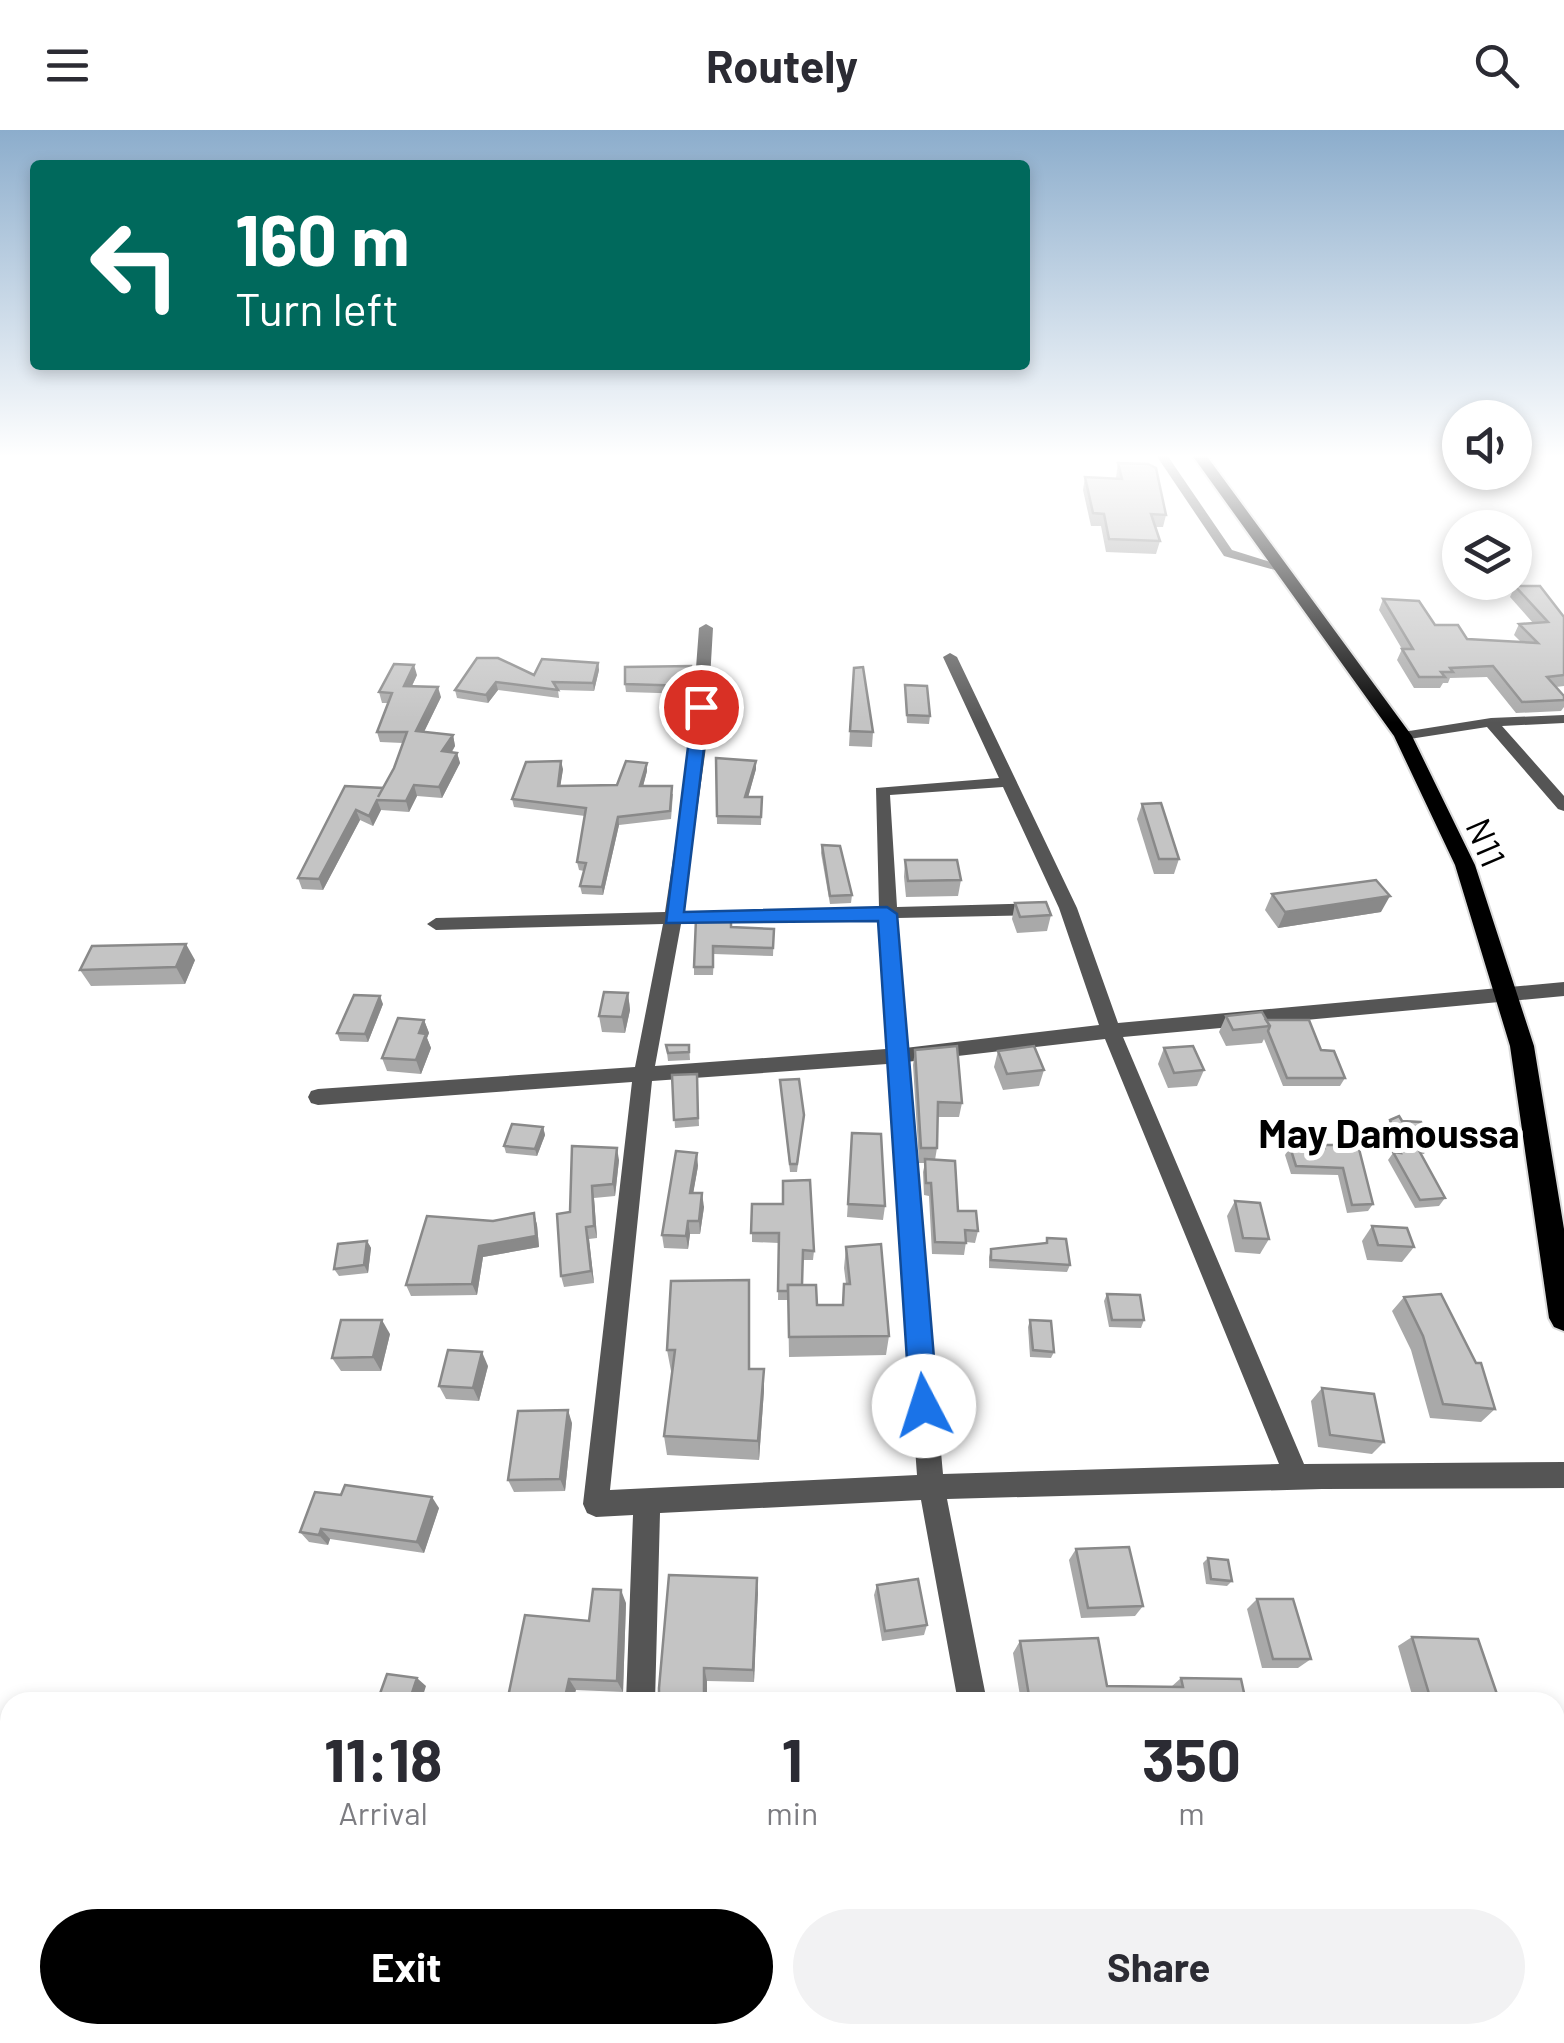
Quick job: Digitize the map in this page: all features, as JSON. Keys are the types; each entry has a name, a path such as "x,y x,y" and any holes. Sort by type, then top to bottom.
{"main road":[{"name":"N11","path":"1263,544 1404,736 1465,865 1522,1046 1564,1318"}],"street":[{"path":"1222,544 1228,553 1282,570"},
{"path":"706,628 698,747 673,919 643,1076 596,1504 930,1484 1296,1474 1564,1475"},
{"path":"950,657 1068,908 1111,1030 1296,1474"},
{"path":"1404,736 1490,722 1564,719"},
{"path":"1490,722 1564,806"},
{"path":"971,1692 930,1484 896,1056 882,791 1006,782"},
{"path":"436,924 1068,908"},
{"path":"318,1097 896,1056 1111,1030 1564,989"},
{"path":"640,1692 647,1501"}],"building":[{"path":"1532,586 1540,586 1564,617 1564,675 1547,677 1564,700 1522,702 1493,666 1450,668 1453,672 1441,672 1445,677 1419,677 1402,649 1413,649 1383,599 1419,601 1435,625 1458,625 1467,639 1538,643 1519,624 1548,622 1528,600 1532,600"},
{"path":"477,658 498,658 534,675 542,659 598,663 593,683 553,682 558,690 496,682 486,695 455,690"},
{"path":"394,664 414,665 404,686 438,687 416,731 453,735 442,751 457,753 439,787 414,785 406,801 377,800 369,816 356,810 319,879 298,878 345,786 383,788 407,732 377,732 392,693 379,692"},
{"path":"691,666 690,686 625,684 625,667"},
{"path":"863,667 873,732 850,731 854,668"},
{"path":"905,685 927,686 930,716 907,715"},
{"path":"716,758 756,761 745,797 762,797 761,817 717,816"},
{"path":"561,761 558,786 617,785 626,761 647,763 640,786 672,786 670,811 618,817 602,887 580,886 586,863 577,862 586,808 512,799 526,762"},
{"path":"1161,803 1179,859 1159,859 1142,804"},
{"path":"822,845 840,846 852,895 830,896"},
{"path":"905,860 957,860 961,880 908,881"},
{"path":"1376,880 1390,896 1285,912 1272,894"},
{"path":"1046,902 1051,915 1020,917 1015,903"},
{"path":"731,918 731,927 774,929 773,948 713,946 713,967 694,967 696,919"},
{"path":"186,944 176,967 80,970 92,946"},
{"path":"604,992 628,993 622,1017 599,1016"},
{"path":"354,995 380,996 365,1034 337,1033"},
{"path":"1262,1012 1270,1026 1233,1030 1226,1016"},
{"path":"398,1018 424,1020 419,1033 426,1034 416,1060 382,1058"},
{"path":"1266,1020 1309,1020 1321,1050 1334,1051 1345,1078 1287,1078"},
{"path":"666,1045 689,1045 689,1052 668,1053"},
{"path":"957,1046 962,1103 938,1102 937,1148 921,1148 915,1050"},
{"path":"1034,1046 1044,1070 1007,1074 998,1051"},
{"path":"1193,1046 1204,1070 1174,1073 1164,1048"},
{"path":"697,1074 698,1118 674,1120 672,1075"},
{"path":"799,1079 804,1115 797,1164 790,1164 780,1080"},
{"path":"1399,1116 1402,1121 1421,1122 1429,1146 1416,1145 1445,1198 1420,1200 1393,1152 1401,1153 1390,1120"},
{"path":"512,1124 543,1127 535,1149 504,1146"},
{"path":"852,1133 881,1134 885,1206 848,1204"},
{"path":"1322,1145 1358,1145 1373,1204 1352,1205 1343,1168 1296,1166 1290,1147 1324,1148"},
{"path":"572,1146 617,1148 613,1184 592,1186 594,1226 586,1227 591,1271 561,1276 557,1214 570,1212"},
{"path":"676,1151 697,1153 690,1193 702,1193 699,1221 688,1221 686,1236 662,1235"},
{"path":"925,1159 955,1161 958,1211 976,1211 978,1231 965,1230 966,1243 935,1242 931,1183 926,1183"},
{"path":"810,1180 814,1251 803,1250 802,1285 788,1285 788,1291 778,1291 779,1233 751,1233 752,1204 783,1204 783,1181"},
{"path":"1235,1201 1260,1203 1269,1239 1243,1238"},
{"path":"534,1213 536,1236 479,1246 472,1284 406,1285 427,1216 493,1221"},
{"path":"1372,1226 1407,1228 1414,1247 1378,1245"},
{"path":"1047,1238 1066,1239 1070,1265 991,1260 991,1249 1047,1243"},
{"path":"367,1241 364,1265 334,1269 338,1244"},
{"path":"881,1244 889,1336 789,1337 788,1285 816,1285 817,1305 843,1305 844,1284 850,1284 846,1247"},
{"path":"749,1280 749,1369 764,1369 758,1441 664,1436 675,1350 667,1350 671,1281"},
{"path":"1107,1294 1140,1295 1144,1320 1112,1320"},
{"path":"1441,1294 1476,1363 1481,1363 1495,1409 1443,1404 1423,1336 1404,1297"},
{"path":"341,1320 382,1320 373,1357 332,1358"},
{"path":"1030,1320 1051,1321 1054,1352 1033,1350"},
{"path":"448,1350 482,1352 473,1388 439,1386"},
{"path":"1322,1388 1374,1394 1384,1442 1330,1435"},
{"path":"568,1410 560,1479 508,1480 518,1411"},
{"path":"345,1485 432,1497 417,1542 321,1529 319,1535 300,1532 315,1492 341,1495"},
{"path":"1129,1547 1143,1606 1088,1608 1076,1549"},
{"path":"1208,1558 1228,1560 1232,1581 1211,1579"},
{"path":"669,1575 757,1578 753,1670 704,1668 704,1692 659,1692"},
{"path":"918,1579 927,1625 885,1631 877,1585"},
{"path":"593,1589 621,1590 617,1681 569,1679 566,1692 509,1692 525,1615 589,1621"},
{"path":"1257,1599 1293,1599 1311,1659 1273,1659"},
{"path":"1412,1637 1478,1639 1496,1692 1428,1692"},
{"path":"1098,1638 1107,1686 1183,1687 1181,1678 1241,1679 1244,1692 1028,1692 1020,1641"},
{"path":"387,1674 417,1678 412,1692 381,1692"}],"district":[{"name":"May Damoussa","path":"1389,1132"}],"route":[{"path":"701,707 673,919 887,914 924,1406"}]}
